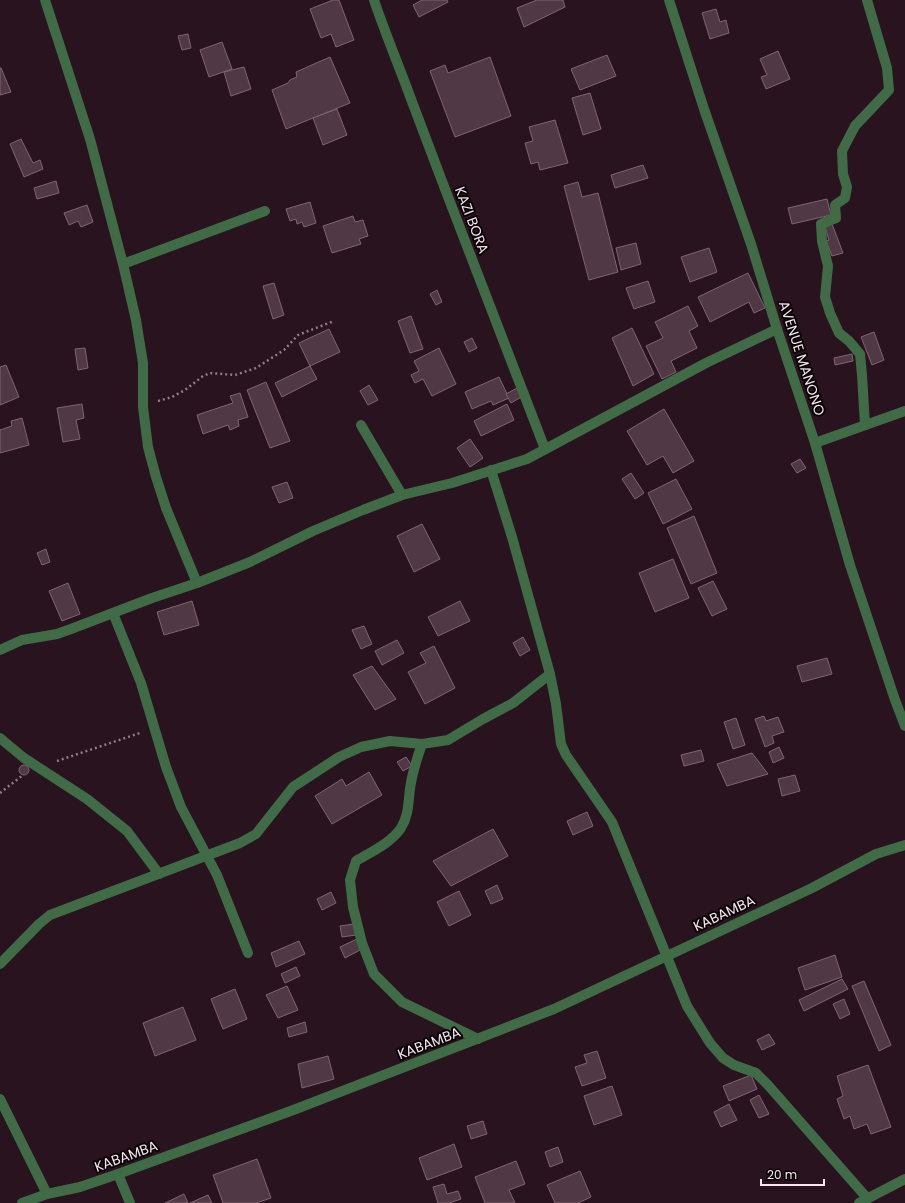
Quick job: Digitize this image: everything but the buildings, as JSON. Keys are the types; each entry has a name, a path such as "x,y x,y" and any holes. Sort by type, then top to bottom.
{"street":[{"path":"45,0 90,139 136,320 143,363 143,407 148,447 156,477 180,545 197,583"},
{"name":"KAZI BORA","path":"374,0 384,30 545,449"},
{"name":"AVENUE MANONO","path":"669,0 704,109 751,244 777,329 815,442 850,566 905,726"},
{"path":"865,425 860,354 849,341 839,333 825,297 828,266 822,241 821,224 836,218 836,205 845,198 847,188 843,174 842,151 855,126 889,90 887,68 867,0"},
{"path":"123,264 265,211"},
{"path":"0,650 22,640 57,634 197,583 250,562 313,531 402,495 452,483 527,459 706,363 777,329"},
{"path":"815,442 905,411"},
{"path":"361,425 402,495"},
{"path":"491,470 512,537 550,674 556,704 561,744 575,770 612,822 687,1006 710,1043 724,1058 734,1065 756,1073 773,1090 863,1201 905,1179"},
{"path":"113,613 141,683 166,767 182,807 226,896 248,953"},
{"path":"0,964 39,924 50,915 240,843 256,834 293,787 339,757 361,747 390,741 422,744 448,740 513,703 550,674"},
{"path":"0,738 24,758 87,799 127,831 159,874"},
{"path":"422,744 415,765 410,789 408,810 401,828 383,846 356,861 350,880 353,907 362,943 374,974 402,1002 478,1039"},
{"name":"KABAMBA","path":"22,1203 47,1194 80,1187 118,1174 296,1109 554,1009 666,955 812,888 876,854 905,845"},
{"path":"0,1099 47,1194"},
{"path":"118,1174 130,1203"}],"path":[{"path":"143,407 172,397 185,390 203,376 210,373 235,375 256,368 284,350 298,335 334,321"},
{"path":"0,793 23,775 39,767 154,730"}]}
